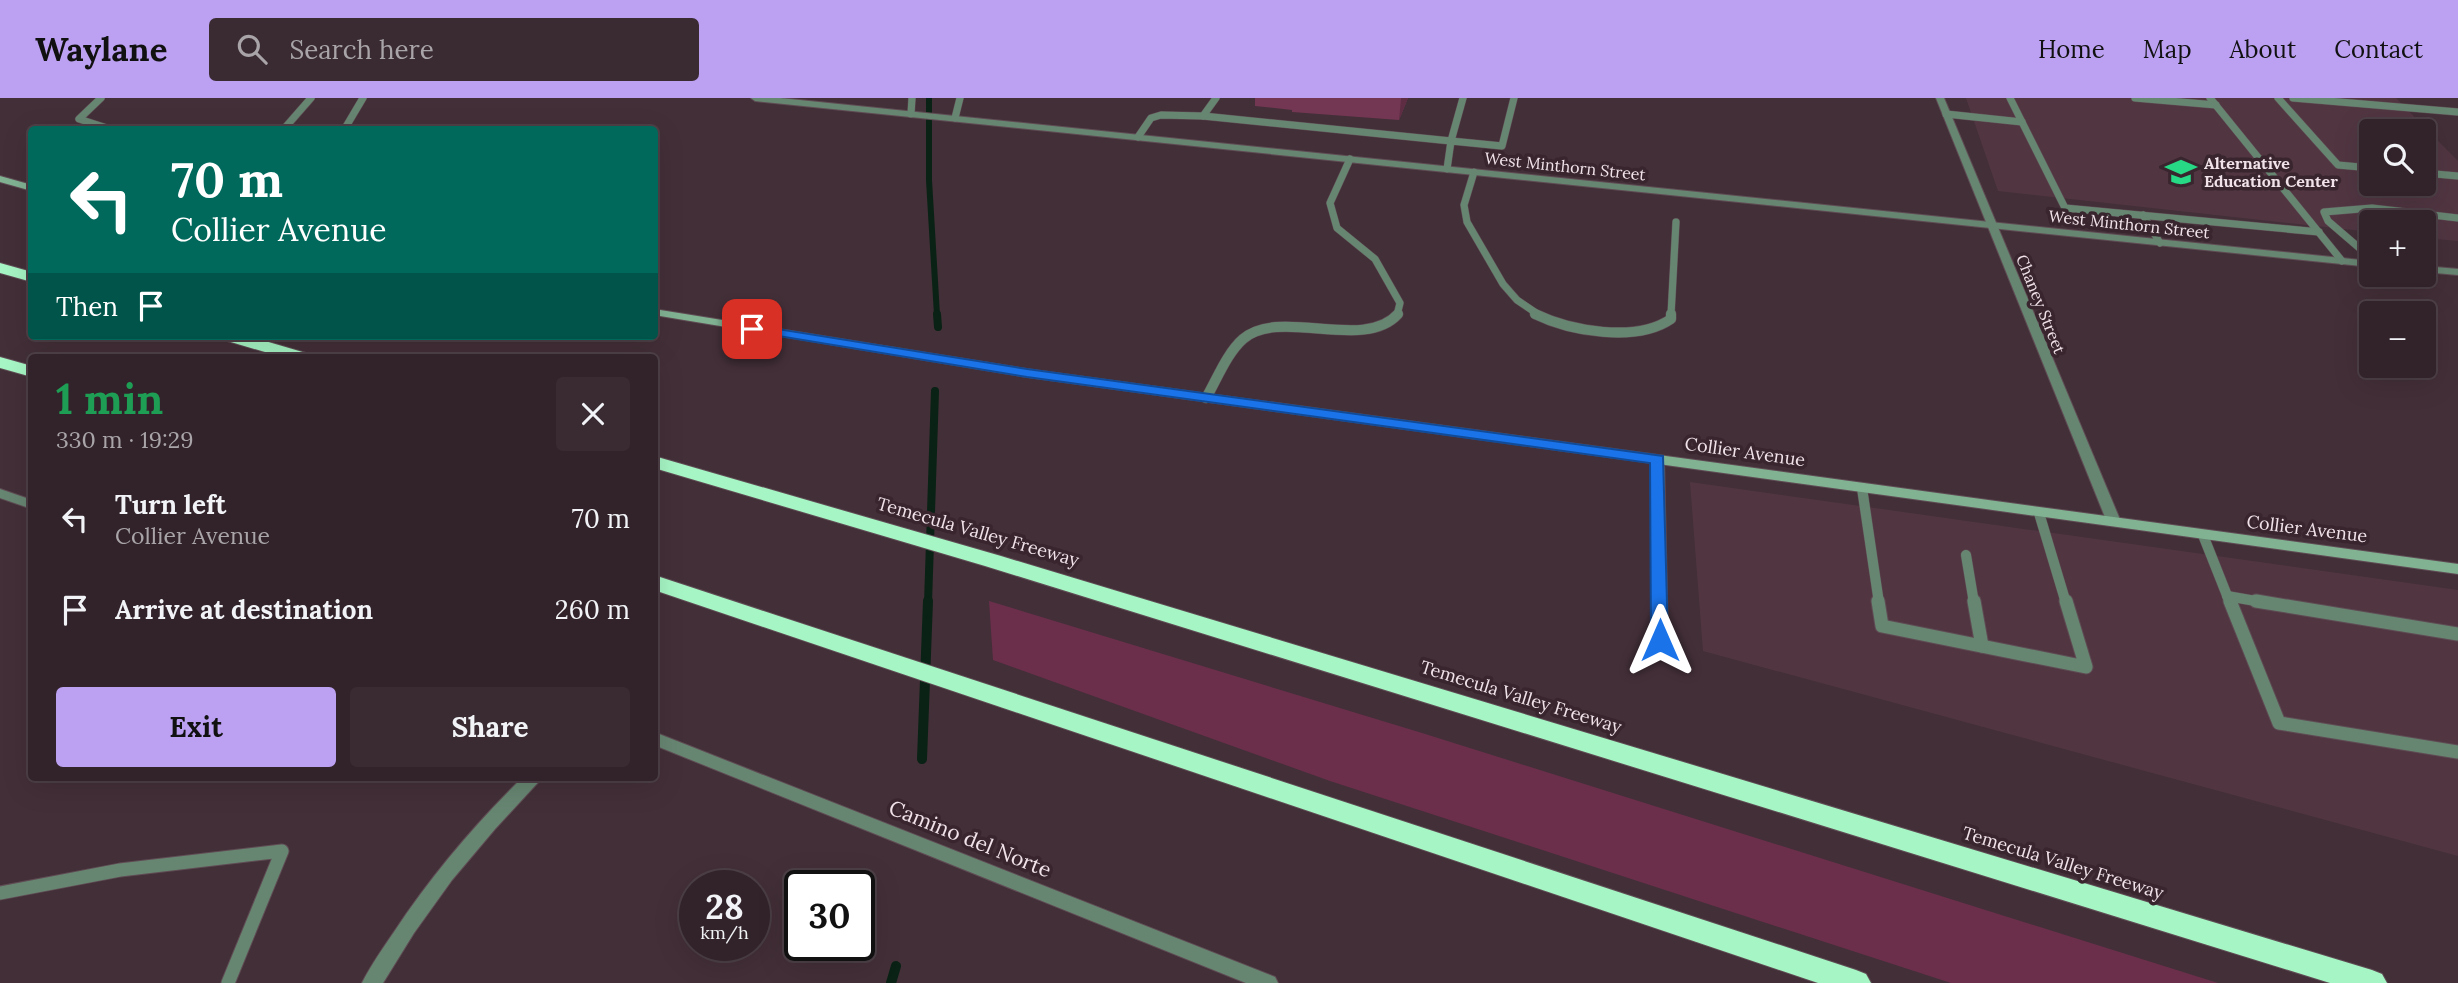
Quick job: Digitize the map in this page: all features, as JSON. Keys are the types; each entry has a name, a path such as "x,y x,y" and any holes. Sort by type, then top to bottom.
{"highway":[{"path":"0,268 28,276"},
{"path":"243,340 290,354"},
{"path":"0,362 28,371"},
{"name":"Temecula Valley Freeway","path":"658,463 993,561 2372,983"},
{"path":"658,583 1856,983"}],"main road":[{"path":"0,179 28,187"},
{"name":"Collier Avenue","path":"658,313 1027,373 2458,569"}],"street":[{"name":"West Minthorn Street","path":"755,98 2359,263"},
{"name":"Chaney Street","path":"1940,98 2114,522"},
{"path":"2436,270 2458,272"},
{"path":"1658,459 1660,640"},
{"path":"0,493 28,504"},
{"name":"Camino del Norte","path":"658,740 1268,983"},
{"path":"372,983 430,894 504,806 530,781"}],"lane":[{"path":"101,98 79,119 101,126"},
{"path":"286,126 311,98"},
{"path":"346,126 363,98"},
{"path":"911,114 912,98"},
{"path":"956,118 960,98"},
{"path":"1203,116 1216,98"},
{"path":"1447,169 1451,141 1463,98"},
{"path":"1138,137 1151,118 1161,115 1203,116 1502,146 1514,98"},
{"path":"2010,98 2065,208 2319,232"},
{"path":"2135,98 2213,101 2342,261"},
{"path":"2278,98 2338,165 2359,167"},
{"path":"2293,98 2458,112"},
{"path":"1946,114 2022,122"},
{"path":"1206,398 1241,339 1255,331 1271,326 1356,330 1376,326 1397,316 1400,303 1375,259 1337,228 1330,203 1350,159"},
{"path":"1474,172 1464,210 1482,251 1515,300 1530,313 1553,323 1583,330 1636,330 1666,324 1671,319 1676,222"},
{"path":"2436,174 2458,176"},
{"path":"2359,248 2328,221 2324,212 2338,207 2381,210"},
{"path":"2143,215 2160,243"},
{"path":"2436,216 2458,218"},
{"path":"1862,488 1881,626 2086,667 2039,513"},
{"path":"2203,535 2279,723 2458,752"},
{"path":"1966,555 1982,646"},
{"path":"2227,596 2458,634"},
{"path":"0,893 120,870 282,851 228,983"}],"shaded area":[{"name":"Alternative Education Center","path":"1966,98 2396,98 2417,119 2359,119 2359,196 2436,196 2436,139 2458,161 2458,241 2436,239 2436,210 2359,210 2359,231 1998,191"},
{"path":"1690,482 2458,590 2458,856 1703,651"},
{"path":"989,601 1422,733 2218,983 1951,983 1330,781 993,660"}],"waterway":[{"path":"929,98 929,180 937,315"},
{"path":"937,314 938,327"},
{"path":"928,603 935,391"},
{"path":"922,759 928,601"},
{"path":"891,983 896,966"}],"place":[{"name":"Alternative Education Center","path":"2181,172"}],"route":[{"path":"752,329 1027,373 1658,459 1660,640"}]}
